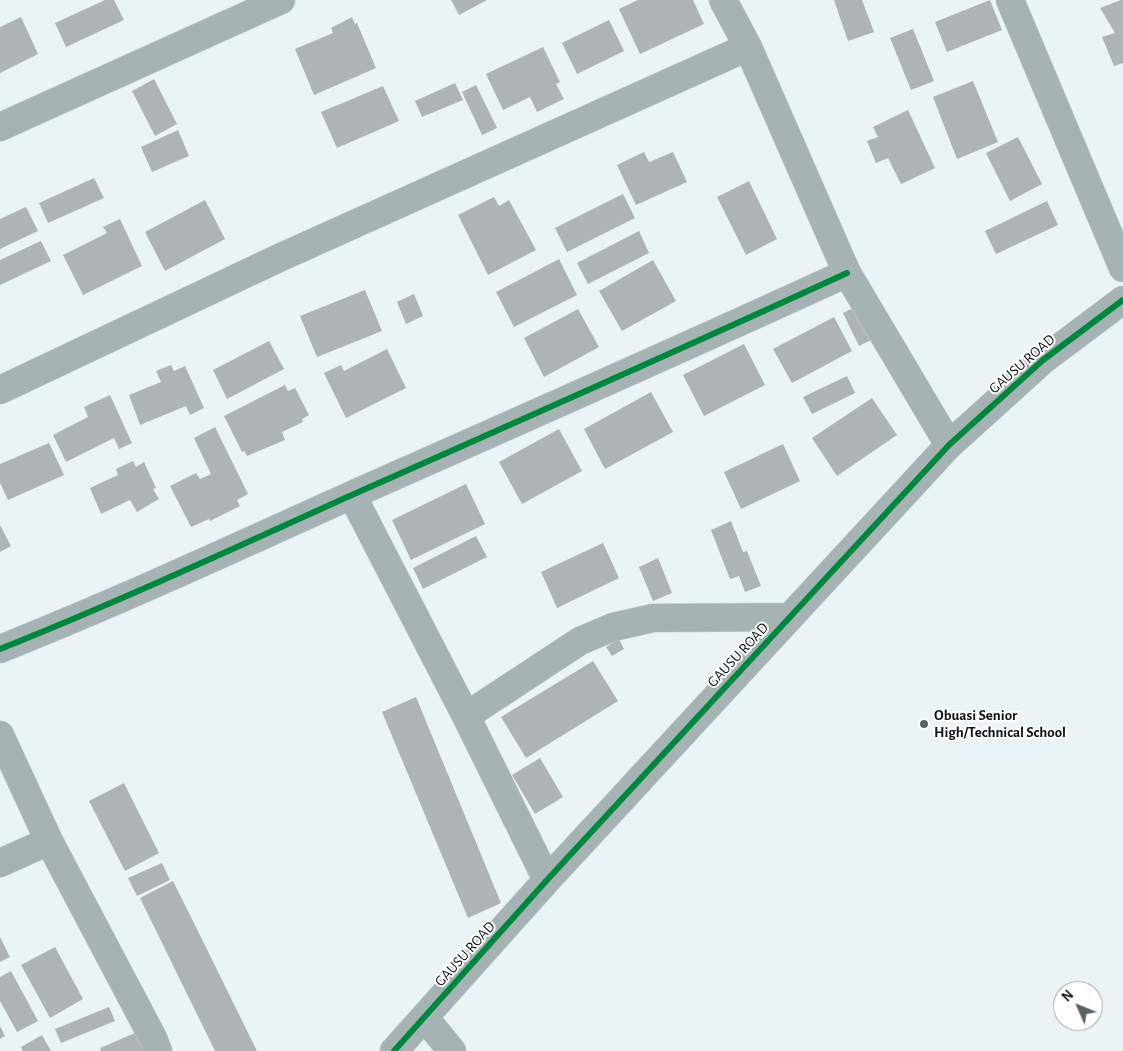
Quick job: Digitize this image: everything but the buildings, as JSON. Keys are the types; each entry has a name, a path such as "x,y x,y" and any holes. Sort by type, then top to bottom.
{"street":[{"path":"0,127 281,0"},
{"path":"723,0 748,47 847,272 949,445"},
{"path":"1010,0 1123,268"},
{"path":"0,390 279,258 748,47"},
{"path":"0,649 210,560 617,378 847,272"},
{"name":"GAUSU ROAD","path":"394,1051 547,880 949,445 1043,360 1123,300"},
{"path":"352,495 466,716 547,880"},
{"path":"466,716 580,642 613,626 653,618 790,617"},
{"path":"0,734 49,840 153,1038 158,1051"},
{"path":"0,863 49,840"},
{"path":"425,1018 452,1051"}],"cycle path":[{"path":"0,649 178,573 847,273"},
{"path":"394,1051 547,880 949,445 1043,360 1123,300"}],"place":[{"name":"Obuasi Senior High/Technical School","path":"924,724"}]}
